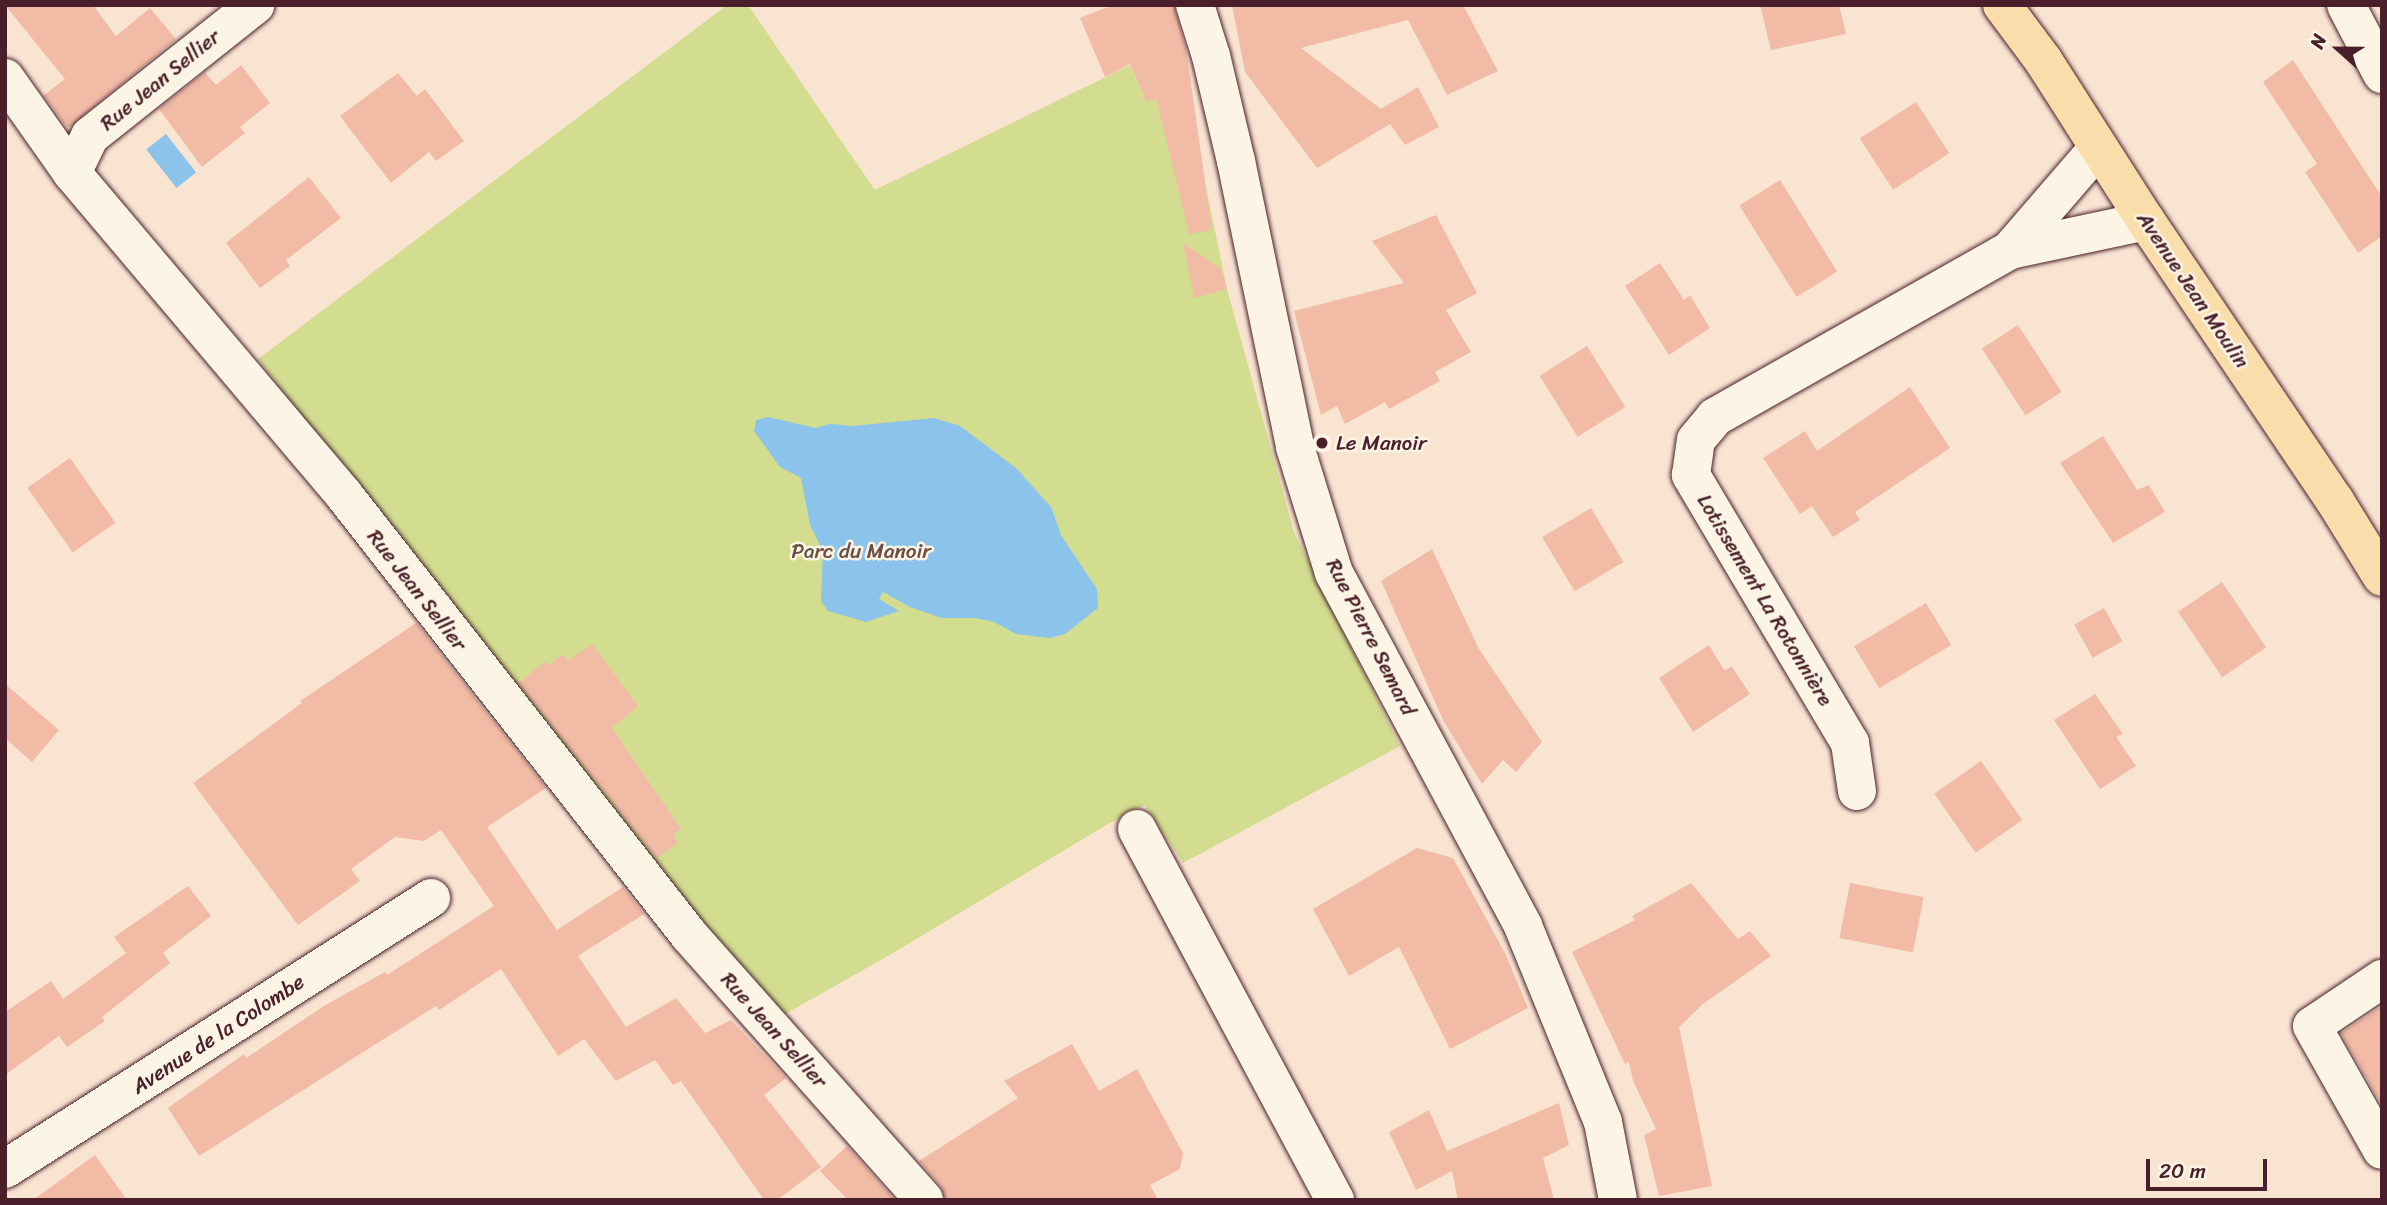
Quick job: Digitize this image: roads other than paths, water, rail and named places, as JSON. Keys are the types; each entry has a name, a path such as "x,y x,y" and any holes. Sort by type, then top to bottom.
{"main road":[{"name":"Avenue Jean Moulin","path":"2002,5 2043,60 2146,221 2335,500 2382,576"}],"street":[{"name":"Rue Jean Sellier","path":"255,5 90,136 72,173 344,495 689,935 924,1200"},
{"name":"Rue Pierre Semard","path":"1195,5 1211,56 1239,174 1296,447 1334,573 1523,926 1603,1122 1618,1200"},
{"path":"2346,5 2382,74"},
{"path":"5,78 72,173"},
{"name":"Lotissement La Rotonnière","path":"2010,250 2098,148"},
{"name":"Lotissement La Rotonnière","path":"1857,791 1850,743 1691,475 1696,440 1715,417 2010,250 2146,221"},
{"path":"1137,829 1335,1200"},
{"name":"Avenue de la Colombe","path":"5,1169 431,898"},
{"path":"2382,979 2312,1026 2382,1150"}],"water":[{"path":"166,134 196,173 176,188 146,149"},
{"path":"768,417 816,428 830,424 852,426 934,418 960,426 1016,468 1051,507 1061,535 1097,589 1098,608 1065,634 1050,638 1016,634 994,622 975,618 942,618 910,607 883,592 879,599 899,611 866,622 828,611 821,601 823,551 810,525 801,478 780,467 754,431 756,420"}],"place":[{"name":"Le Manoir","path":"1322,443"}],"park label":[{"name":"Parc du Manoir","path":"861,551"}]}
